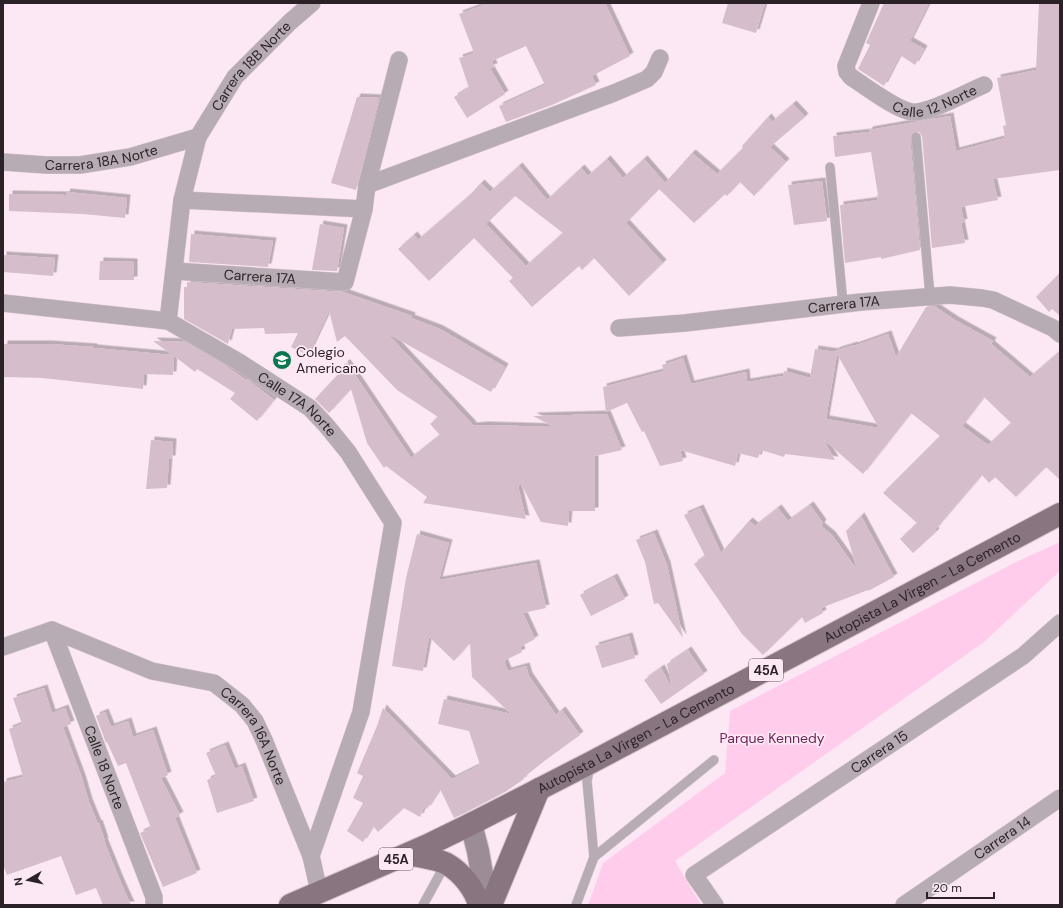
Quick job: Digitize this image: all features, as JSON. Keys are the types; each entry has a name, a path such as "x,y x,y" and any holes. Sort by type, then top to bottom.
{"main road":[{"name":"Autopista La Virgen - La Cemento","path":"290,905 319,891 408,854 471,824 590,763 1060,514"},
{"path":"491,905 539,789"},
{"path":"408,854 446,863 465,879 478,900 479,905"}],"street":[{"name":"Carrera 18B Norte","path":"168,321 182,200 198,137 235,77 290,22 312,3"},
{"name":"Calle 12 Norte","path":"871,3 846,66 850,77 895,106 912,112 924,111 938,106 984,85"},
{"path":"367,185 614,93 647,79 654,72 660,58"},
{"path":"182,200 364,209 367,185 399,60"},
{"name":"Carrera 18A Norte","path":"3,162 46,165 80,165 130,157 198,137"},
{"name":"Carrera 17A","path":"174,271 345,282 364,209"},
{"name":"Carrera 17A","path":"619,328 685,323 843,304 957,295 993,300 1053,328 1060,334"},
{"path":"3,303 168,321"},
{"name":"Calle 17A Norte","path":"168,321 239,362 310,408 348,452 393,523 361,712 311,856"},
{"name":"Carrera 15","path":"715,905 694,875 1023,656 1060,623"},
{"path":"3,647 52,630"},
{"name":"Carrera 16A Norte","path":"52,630 152,671 214,683 242,705 255,721 264,740 311,856 319,891"},
{"name":"Calle 18 Norte","path":"52,630 154,897 154,905"},
{"name":"Carrera 14","path":"904,905 1060,798"},
{"path":"471,824 482,874 482,905"}],"lane":[{"path":"916,137 930,296"},
{"path":"830,167 843,304"},
{"path":"594,857 714,760"},
{"path":"576,905 594,857 587,781 590,763"},
{"path":"423,905 446,863"}],"green space":[{"name":"Parque Kennedy","path":"1060,542 1060,571 984,642 675,861 701,905 588,905 603,863 725,773 730,711 1018,561"}],"building":[{"path":"489,3 605,3 630,56 592,76 596,85 552,105 506,122 499,106 545,85 526,46 492,61 494,67 490,68 505,94 467,118 454,97 469,88 459,58 474,53 459,14"},
{"path":"728,3 765,3 756,33 722,23"},
{"path":"884,3 929,3 910,41 924,49 915,65 900,55 884,86 858,69 870,45 866,43"},
{"path":"1039,3 1060,3 1060,170 993,179 998,200 961,207 964,222 961,223 965,243 932,248 922,136 919,132 913,132 910,138 920,250 881,259 881,257 845,263 840,205 878,200 878,195 871,152 835,157 833,136 869,132 869,130 950,116 956,151 1005,138 1003,126 1006,125 997,78 1036,70"},
{"path":"357,97 379,98 356,190 331,183"},
{"path":"793,104 805,117 770,147 786,162 754,196 740,182 727,196 725,194 694,223 659,189 626,223 663,263 629,296 594,258 582,270 579,266 532,307 509,281 513,278 474,238 429,281 398,249 414,235 418,240 469,196 481,183 490,192 519,166 547,200 581,168 588,176 607,159 623,178 644,159 665,183 692,153 717,174 743,148 742,146 768,117 772,122","holes":["515,196 563,233 526,266 486,224"]},
{"path":"822,181 827,221 794,225 788,185"},
{"path":"67,192 127,198 125,218 83,214 9,211 9,194 66,195"},
{"path":"320,224 344,228 337,271 312,270"},
{"path":"191,234 273,241 268,267 189,262"},
{"path":"3,255 55,258 53,276 3,272"},
{"path":"100,261 134,262 134,280 99,280"},
{"path":"1060,273 1060,316 1052,309 1049,312 1036,297"},
{"path":"187,282 343,292 412,316 411,318 440,329 505,367 491,392 387,333 473,425 472,426 554,427 533,416 607,414 622,450 595,456 595,511 569,511 568,526 541,522 521,484 518,486 526,519 423,503 427,497 386,466 384,468 367,443 351,389 329,413 315,399 345,367 344,364 347,363 411,458 440,435 430,424 438,417 397,390 345,336 337,342 329,311 308,355 291,347 298,333 265,334 264,328 232,329 228,344 184,319 184,287 187,287"},
{"path":"934,306 955,320 993,341 991,344 1030,377 1060,351 1060,480 1046,467 1016,497 995,477 989,483 982,475 935,530 936,532 913,553 900,539 917,523 883,493 940,436 911,413 863,474 823,439 835,460 785,454 784,457 761,450 758,458 738,453 735,466 680,450 683,461 660,466 644,431 642,432 627,403 606,412 603,387 664,371 662,365 683,358 691,384 746,372 747,382 783,376 784,371 810,378 815,349 836,352 835,351 888,334 896,357 926,307","holes":["837,354 879,428 826,419","984,397 1011,423 988,445 962,426"]},
{"path":"153,341 185,342 223,364 246,380 247,379 274,400 257,421 230,399 235,393 197,369 195,372 174,356 173,375 144,374 143,389 42,378 3,377 4,344 49,344 172,355"},
{"path":"151,440 173,442 172,459 169,459 167,488 146,489"},
{"path":"810,505 823,523 821,526 832,535 857,570 846,531 861,516 894,577 868,591 821,608 823,613 805,623 802,617 763,655 742,634 694,564 705,556 684,515 700,508 721,553 749,521 755,526 778,508 788,521"},
{"path":"654,533 667,565 683,638 658,603 654,604 645,562 636,540"},
{"path":"417,534 449,543 439,580 536,563 546,608 523,613 535,639 520,647 522,652 504,661 508,671 526,666 529,676 556,715 562,710 580,735 505,792 465,813 454,818 440,789 427,809 424,807 420,817 404,808 378,832 373,826 363,842 347,831 363,803 353,798 363,776 357,773 383,708 452,779 480,765 469,731 438,724 444,699 511,714 472,677 470,643 454,661 429,637 423,671 392,666 406,578"},
{"path":"614,577 625,599 591,616 580,595"},
{"path":"629,636 635,658 602,668 595,646"},
{"path":"688,650 704,674 661,704 644,680 661,668 672,689 667,664"},
{"path":"44,688 52,713 65,708 71,724 63,727 82,778 89,802 98,824 99,823 104,841 131,905 103,905 96,888 76,895 61,856 7,875 3,865 3,782 23,777 9,729 22,724 13,698"},
{"path":"105,712 111,727 128,721 133,737 153,730 168,775 161,778 180,815 175,818 197,873 163,887 140,833 151,828 126,763 118,766 107,742 106,743 96,716"},
{"path":"225,745 235,769 242,766 254,801 217,813 207,780 216,776 206,753"}],"place":[{"name":"Colegio Americano","path":"282,360"}]}
